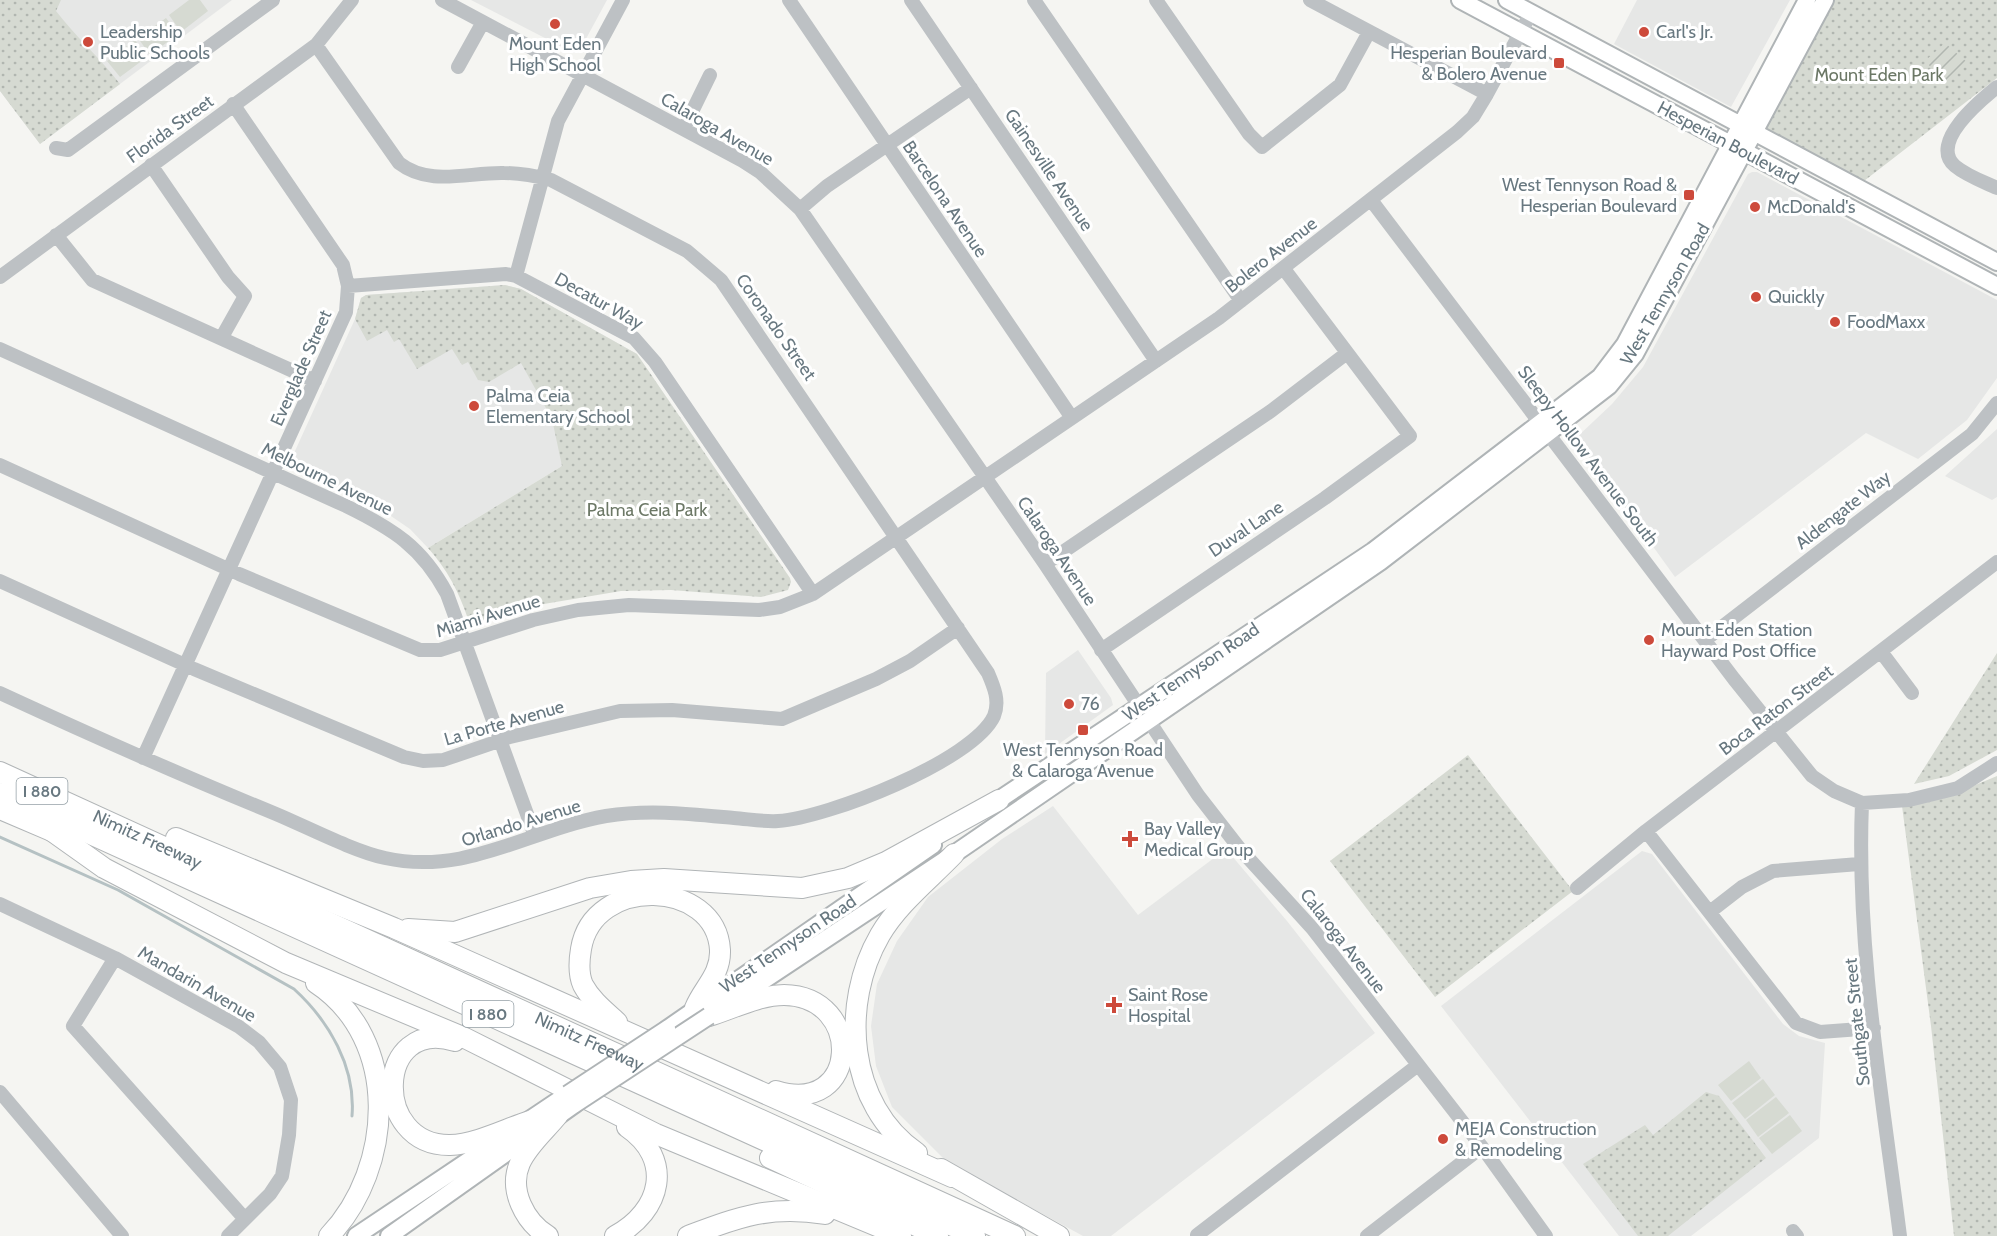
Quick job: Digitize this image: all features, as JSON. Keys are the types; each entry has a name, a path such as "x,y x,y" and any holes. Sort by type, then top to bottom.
{"highway":[{"name":"Nimitz Freeway","path":"0,772 1015,1236"},
{"name":"I 880","path":"0,783 126,840 141,836"},
{"name":"I 880","path":"0,793 975,1236"},
{"path":"394,928 455,932 590,888 631,881 664,879 780,888 814,885 848,878 885,862 999,800"},
{"path":"83,810 97,806 394,928 952,1177 1059,1236"},
{"name":"Nimitz Freeway","path":"0,808 649,1101 939,1236"},
{"path":"52,831 104,868 286,963 506,1057 572,1103 635,1133 650,1152 657,1171 655,1191 648,1210 633,1225 615,1236"},
{"path":"952,1177 903,1143 878,1114 863,1079 857,1053 856,1030 861,981 880,935 900,908 954,854"},
{"path":"625,1031 588,992 582,982 579,959 582,943 594,922 608,908 631,896 646,894 678,899 701,913 716,934 720,951 716,972 702,1012"},
{"path":"286,963 341,1003 360,1030 376,1078 379,1117 370,1166 345,1218 329,1236"},
{"path":"702,1012 769,997 796,996 822,1008 832,1018 842,1041 840,1068 834,1078 812,1094 789,1095 717,1073"},
{"path":"506,1057 442,1038 428,1038 417,1042 401,1057 393,1074 392,1096 398,1114 418,1135 432,1142 453,1145 530,1121"},
{"path":"572,1103 656,1134 853,1218 901,1236"},
{"path":"548,1236 534,1225 523,1210 518,1192 517,1172 526,1152 572,1103"},
{"path":"688,1236 756,1213 779,1209 853,1218"}],"main road":[{"name":"Hesperian Boulevard","path":"1460,0 1997,286"},
{"name":"Hesperian Boulevard","path":"1507,0 1997,262"},
{"name":"West Tennyson Road","path":"1749,128 1808,0"},
{"name":"West Tennyson Road","path":"356,1236 530,1121 572,1103 667,1029 702,1012 954,854 1380,562 1544,428 1600,377 1625,344 1737,147 1825,0"},
{"name":"West Tennyson Road","path":"389,1236 999,800 1373,551 1544,428"}],"street":[{"path":"56,148 68,150 273,0"},
{"name":"Florida Street","path":"0,277 316,45 352,0"},
{"name":"Calaroga Avenue","path":"442,0 684,128 760,172 800,209 1045,564 1218,822 1307,921 1482,1147 1543,1235"},
{"path":"516,276 558,120 623,0"},
{"name":"Barcelona Avenue","path":"789,0 1072,418"},
{"name":"Gainesville Avenue","path":"911,0 1156,361"},
{"path":"1034,0 1241,301"},
{"path":"1156,0 1249,134 1262,147 1340,85 1369,32"},
{"path":"1310,0 1487,94"},
{"name":"Bolero Avenue","path":"985,477 1241,301 1457,132 1473,117 1531,12"},
{"path":"458,67 483,22"},
{"name":"Coronado Street","path":"316,45 399,163 410,172 423,176 505,172 542,177 567,187 687,251 722,280 958,628 988,673 996,691"},
{"path":"684,128 710,75"},
{"path":"1997,87 1971,109 1954,130 1949,144 1950,157 1956,167 1997,188"},
{"path":"800,209 827,186 971,88"},
{"name":"Everglade Street","path":"143,758 346,312 348,286 343,265 233,105"},
{"path":"151,165 228,277 245,296 222,337"},
{"name":"Sleepy Hollow Avenue South","path":"1371,200 1776,733 1812,776 1834,791 1862,803"},
{"path":"56,235 92,280 315,381"},
{"path":"1045,564 1271,411 1347,353 1284,269"},
{"name":"Decatur Way","path":"348,286 506,274 516,276 620,330 645,349 813,594"},
{"name":"Melbourne Avenue","path":"0,349 274,472 384,524 407,541 438,577 465,641 535,836"},
{"name":"Duval Lane","path":"1101,650 1325,498 1410,436 1347,353"},
{"name":"Aldengate Way","path":"1705,640 1972,434 1997,403"},
{"name":"Miami Avenue","path":"0,465 230,570 420,650 440,650 533,620 578,610 629,605 759,610 780,607 813,594 985,477"},
{"name":"Boca Raton Street","path":"1577,888 1646,831 1882,653 1997,562"},
{"name":"La Porte Avenue","path":"0,581 186,665 404,757 423,761 443,760 500,740 620,711 672,710 782,719 876,679 910,661 958,628"},
{"path":"1882,653 1912,693"},
{"name":"Orlando Avenue","path":"0,693 143,758 382,858 416,863 462,860 571,824 637,812 776,821 806,818 843,807 931,767 965,747 989,724 995,712 996,691"},
{"path":"1862,803 1909,800 1958,788 1997,763"},
{"name":"Southgate Street","path":"1862,803 1859,864 1874,1028 1899,1236"},
{"path":"1646,831 1711,911 1796,1023 1820,1032 1874,1028"},
{"path":"1711,911 1742,887 1773,871 1859,864"},
{"name":"Mandarin Avenue","path":"0,904 115,958 238,1026 259,1042 280,1067 291,1100 289,1135 282,1176 270,1194 228,1236"},
{"path":"115,958 73,1026 245,1218"},
{"path":"1198,1235 1418,1065"},
{"path":"0,1092 122,1236"},
{"path":"1367,1236 1482,1147"}],"shaded area":[{"name":"Leadership Public Schools","path":"0,0 232,0 40,144 0,91"},
{"name":"Mount Eden High School","path":"471,0 607,0 581,48 574,53"},
{"path":"1637,0 1790,0 1731,107 1614,44"},
{"path":"1757,172 1997,300 1997,378 1967,420 1918,459 1866,433 1675,577 1577,441 1577,437 1612,404 1643,367 1748,174"},
{"name":"Palma Ceia Elementary School","path":"505,285 521,289 637,354 562,466 428,548 410,529 388,514 292,469 290,462 355,319 361,298 366,295"},
{"path":"1997,429 1997,497 1992,500 1945,476"},
{"path":"1078,650 1111,698 1113,705 1045,754 1046,673"},
{"name":"Saint Rose Hospital","path":"1053,806 1138,915 1226,849 1287,921 1375,1033 1111,1236 1083,1236 947,1162 892,1107 876,1066 871,1026 877,984 897,941 928,897 1002,839"},
{"path":"1642,851 1652,854 1783,1024 1799,1036 1825,1043 1819,1138 1691,1236 1619,1236 1441,1006"}],"green space":[{"path":"0,0 61,0 56,11 120,84 40,144 0,91"},
{"path":"189,0 200,0 208,11 181,32 169,15"},
{"name":"Mount Eden Park","path":"1834,0 1997,0 1997,78 1864,181 1766,129"},
{"path":"166,18 178,34 150,55 138,38"},
{"path":"135,40 147,57 120,77 107,61"},
{"path":"1945,43 1968,63 1946,83 1925,61"},
{"name":"Palma Ceia Park","path":"505,285 521,289 637,354 790,578 788,590 761,597 671,590 621,591 526,607 477,622 468,619 452,581 428,548 562,466 552,419 521,363 489,382 478,380 468,362 462,365 452,349 417,369 399,339 394,342 387,330 367,341 355,319 361,298 366,295"},
{"path":"1997,653 1997,750 1949,776 1914,784"},
{"path":"1468,755 1573,891 1435,997 1330,861"},
{"path":"1997,776 1997,1236 1954,1236 1931,1026 1902,806 1944,798"},
{"path":"1749,1061 1761,1078 1731,1101 1718,1085"},
{"path":"1763,1079 1775,1095 1745,1119 1732,1103"},
{"path":"1706,1092 1719,1096 1766,1158 1668,1236 1638,1236 1583,1164 1645,1125 1653,1135"},
{"path":"1776,1097 1789,1113 1758,1137 1746,1120"},
{"path":"1790,1115 1802,1131 1772,1154 1759,1138"}],"waterway":[{"path":"0,837 118,890 294,989 318,1015 338,1046 350,1080 352,1116"}],"place":[{"name":"Mount Eden High School","path":"555,24"},
{"name":"Carl's Jr.","path":"1644,32"},
{"name":"Leadership Public Schools","path":"88,42"},
{"name":"Hesperian Boulevard & Bolero Avenue","path":"1559,63"},
{"name":"West Tennyson Road & Hesperian Boulevard","path":"1689,195"},
{"name":"McDonald's","path":"1755,207"},
{"name":"Quickly","path":"1756,297"},
{"name":"FoodMaxx","path":"1835,322"},
{"name":"Palma Ceia Elementary School","path":"474,406"},
{"name":"Mount Eden Station Hayward Post Office","path":"1649,640"},
{"name":"76","path":"1069,704"},
{"name":"West Tennyson Road & Calaroga Avenue","path":"1083,730"},
{"name":"Bay Valley Medical Group","path":"1130,839"},
{"name":"Saint Rose Hospital","path":"1114,1005"},
{"name":"MEJA Construction & Remodeling","path":"1443,1139"}]}
